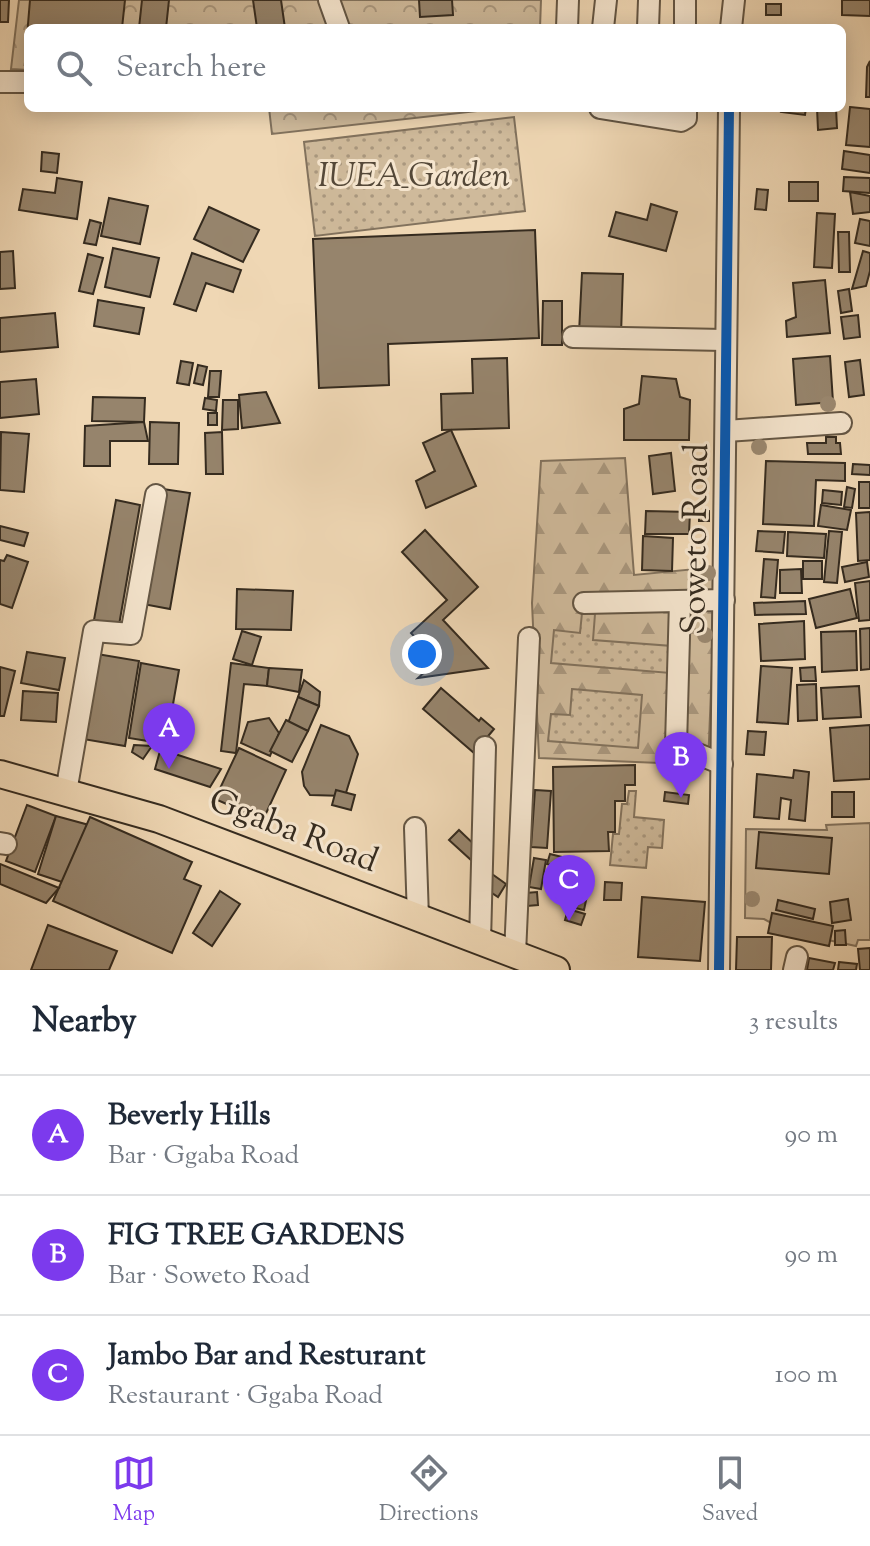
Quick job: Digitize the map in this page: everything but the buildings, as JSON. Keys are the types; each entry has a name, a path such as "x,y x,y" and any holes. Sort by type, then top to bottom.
{"main road":[{"name":"Ggaba Road","path":"0,774 159,819 556,970"}],"street":[{"path":"329,0 338,24"},
{"path":"567,24 568,0"},
{"path":"603,24 606,0"},
{"path":"648,24 649,0"},
{"path":"685,0 685,24"},
{"path":"731,24 734,0"},
{"path":"0,82 24,82"},
{"path":"644,112 681,121 686,118 686,112"},
{"name":"Soweto Road","path":"719,970 729,112"},
{"path":"573,337 724,340"},
{"path":"726,431 841,423"},
{"path":"66,792 94,631 131,634 156,495"},
{"path":"584,603 724,600"},
{"path":"680,601 676,745 722,764"},
{"path":"515,954 529,638"},
{"path":"480,942 485,747"},
{"path":"415,828 418,918"}],"green space":[{"path":"19,0 541,0 540,24 24,24 24,70 11,69"},
{"path":"269,112 468,112 272,134"},
{"name":"IUEA_Garden","path":"514,117 525,211 315,236 304,142"},
{"path":"625,458 634,575 716,567 708,765 539,758 532,603 541,461"},
{"path":"582,613 595,614 593,640 672,646 670,673 551,663 554,630 580,633"},
{"path":"572,689 642,695 638,748 548,741 551,714 570,715"},
{"path":"629,791 636,791 634,817 664,820 662,848 648,847 646,868 610,865 613,834 619,834 622,804 627,804"},
{"path":"870,823 870,940 858,940 856,946 786,931 764,919 745,918 746,829 827,830 826,825"}],"cycle path":[{"path":"719,970 729,112"}],"place":[{"name":"Beverly Hills","path":"169,769"},
{"name":"FIG TREE GARDENS","path":"681,798"},
{"name":"Jambo Bar and Resturant","path":"569,921"}]}
